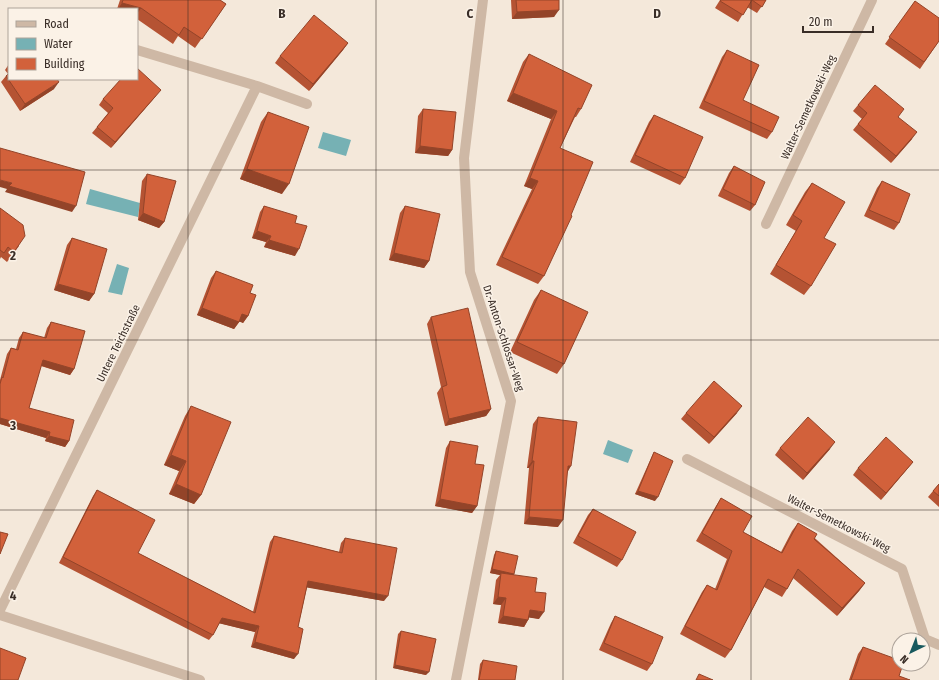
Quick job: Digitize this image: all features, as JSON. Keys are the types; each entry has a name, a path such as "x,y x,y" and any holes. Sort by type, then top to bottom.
{"street":[{"name":"Dr.-Anton-Schlossar-Weg","path":"456,680 511,401 470,272 464,158 483,0"},
{"name":"Walter-Semetkowski-Weg","path":"766,224 872,0"},
{"path":"138,50 257,86 307,104"},
{"name":"Untere Teichstraße","path":"0,610 257,86"},
{"name":"Walter-Semetkowski-Weg","path":"686,458 902,569 925,639 939,645"},
{"path":"0,615 200,680"}],"water":[{"path":"323,132 351,140 346,156 318,148"},
{"path":"90,189 140,203 138,217 86,204"},
{"path":"117,264 129,268 122,295 108,292"},
{"path":"608,440 633,450 628,463 603,454"}],"building":[{"path":"123,0 220,0 226,4 202,39 184,27 179,35 141,8 122,3"},
{"path":"516,0 559,0 559,10 517,12"},
{"path":"752,0 743,15 720,1"},
{"path":"752,0 766,0 762,7"},
{"path":"915,1 939,18 939,41 924,62 889,37"},
{"path":"314,15 348,43 313,84 280,56"},
{"path":"727,50 759,65 743,100 779,117 772,132 704,101"},
{"path":"529,54 592,85 581,109 578,108 560,148 593,162 571,215 572,216 544,276 502,257 538,181 530,178 557,111 513,93"},
{"path":"138,69 161,90 115,142 97,127 113,108 103,99 120,80 138,80"},
{"path":"9,80 58,80 59,82 25,104"},
{"path":"875,85 904,109 898,117 917,132 896,156 858,124 867,113 858,105"},
{"path":"423,109 456,112 452,150 420,146"},
{"path":"268,112 309,127 289,184 247,169"},
{"path":"654,115 703,137 685,178 635,155"},
{"path":"0,148 85,172 76,206 9,186 12,183 0,180"},
{"path":"734,166 765,182 755,205 723,189"},
{"path":"147,174 176,181 164,222 143,213"},
{"path":"882,181 910,194 899,223 869,210"},
{"path":"812,183 845,202 824,238 836,244 811,286 776,265 802,221 793,215"},
{"path":"264,206 297,216 295,223 307,226 299,249 269,240 271,236 257,231"},
{"path":"405,206 440,214 429,261 394,253"},
{"path":"0,208 23,225 25,236 14,252 8,247 4,253 0,250"},
{"path":"72,238 107,249 94,294 58,284"},
{"path":"216,271 253,285 250,293 256,295 248,316 242,314 239,322 202,308"},
{"path":"541,290 588,312 564,364 517,342"},
{"path":"468,308 491,409 449,419 442,387 447,385 431,317"},
{"path":"51,322 85,331 74,369 43,360 29,408 74,420 69,441 49,436 50,432 0,418 0,384 11,348 18,350 23,332 46,338"},
{"path":"714,381 742,406 714,437 686,413"},
{"path":"191,406 231,422 201,495 176,484 186,461 171,455"},
{"path":"538,417 577,422 571,466 568,466 563,520 529,517 534,461 532,461"},
{"path":"808,417 835,442 807,473 780,448"},
{"path":"886,437 913,462 886,493 858,468"},
{"path":"450,441 478,446 475,464 484,465 477,506 440,499"},
{"path":"654,452 673,461 658,497 638,491"},
{"path":"939,484 939,496 933,491"},
{"path":"97,490 155,520 138,553 255,613 274,536 342,553 345,538 397,548 388,596 308,581 298,627 303,629 298,654 255,642 259,626 222,618 213,635 63,557"},
{"path":"721,498 752,516 743,532 782,553 798,523 817,534 814,539 865,583 842,608 798,569 787,589 768,579 731,650 685,626 707,585 717,590 732,551 702,533"},
{"path":"593,509 636,532 622,560 578,536"},
{"path":"0,532 8,534 0,554"},
{"path":"496,551 518,556 514,574 492,569"},
{"path":"501,573 537,578 535,592 546,593 544,612 530,610 528,620 503,616 506,598 498,597"},
{"path":"615,616 663,637 652,664 604,643"},
{"path":"401,631 436,639 429,672 395,665"},
{"path":"863,647 891,657 891,672 900,672 899,676 910,680 851,680"},
{"path":"0,648 26,658 18,680 0,680"},
{"path":"483,660 517,666 515,680 479,680"},
{"path":"699,674 713,680 696,680"}]}
